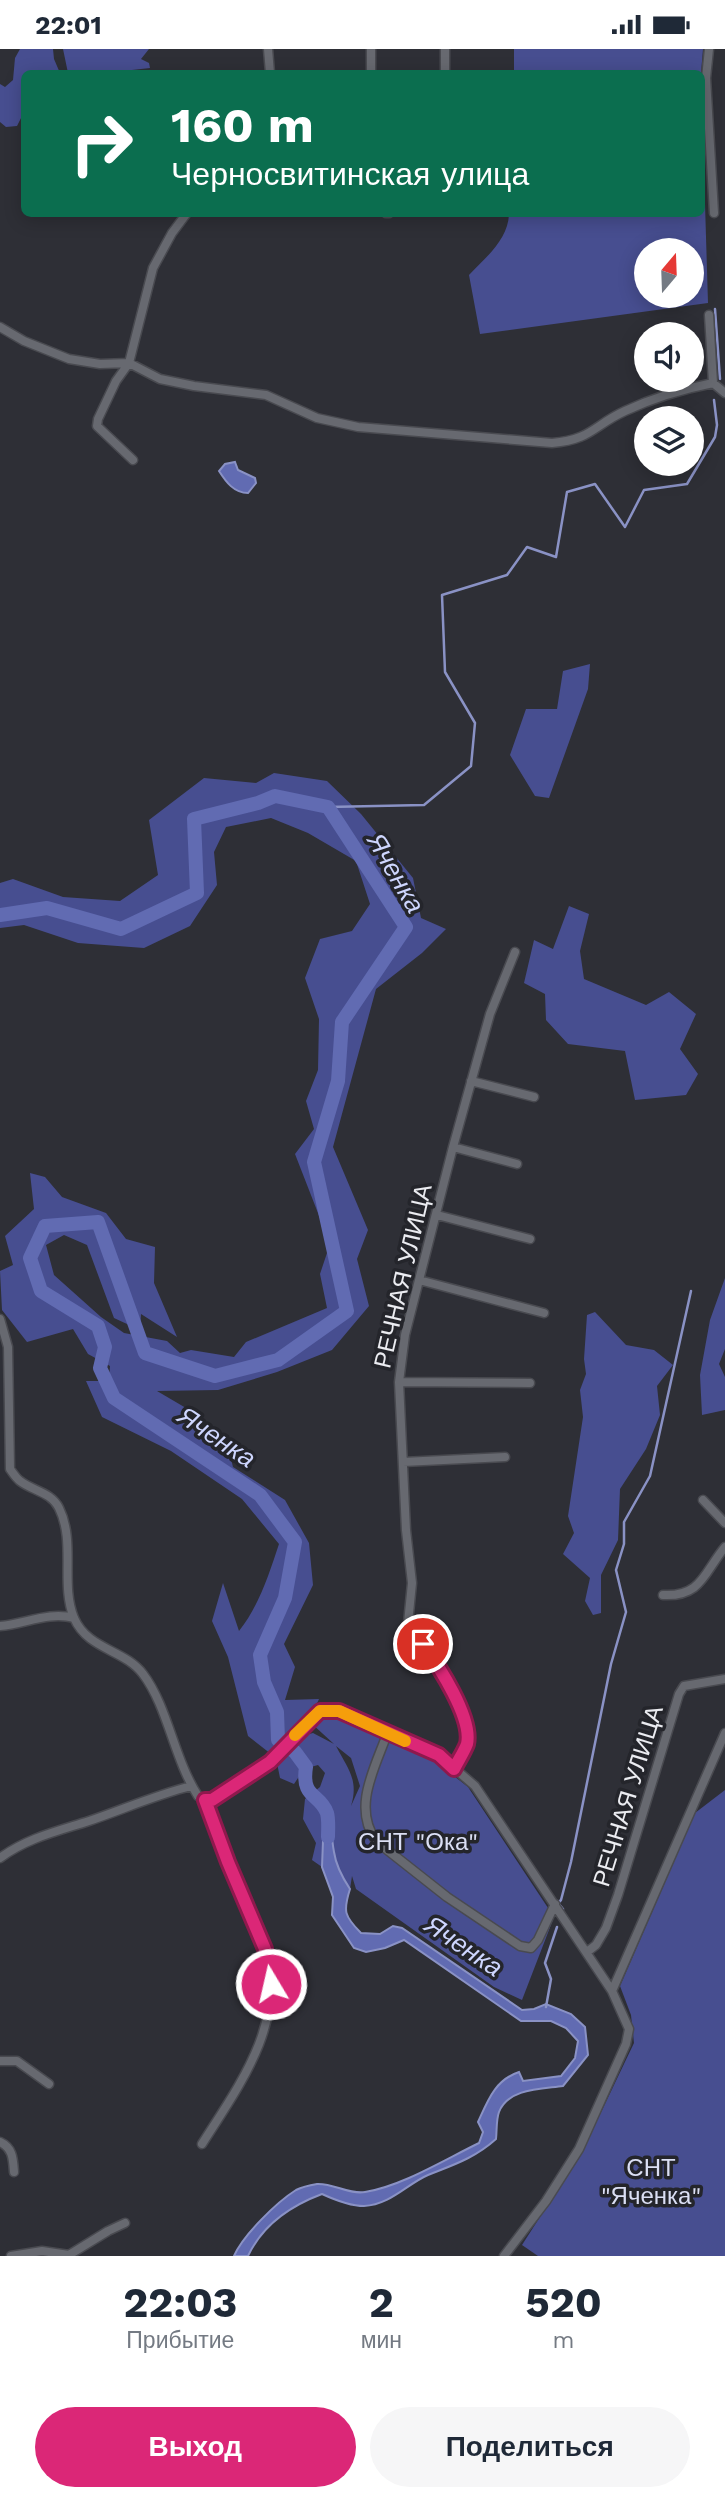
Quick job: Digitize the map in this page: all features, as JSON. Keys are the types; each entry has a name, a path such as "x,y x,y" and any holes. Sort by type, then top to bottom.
{"street":[{"path":"268,49 270,70"},
{"path":"371,49 371,70"},
{"path":"445,49 445,70"},
{"path":"709,49 706,78 713,213"},
{"path":"133,460 97,426 98,419 116,381 129,363 153,268 184,217"},
{"path":"709,316 713,383 725,393"},
{"path":"0,327 24,341 69,359 100,364 129,363 160,379 266,395 317,418 358,427 552,443 572,442 622,412 657,398 713,383"},
{"name":"РЕЧНАЯ УЛИЦА","path":"454,1769 467,1743 467,1724 438,1666 408,1623 412,1583 399,1382 405,1335 453,1147 490,1014 515,952"},
{"path":"471,1081 534,1097"},
{"path":"453,1147 517,1164"},
{"path":"437,1215 530,1239"},
{"path":"419,1280 544,1313"},
{"path":"0,1319 8,1347 4,1423 10,1469 18,1480 50,1497 58,1507 63,1520 68,1597 74,1618 91,1641 128,1660 146,1679 191,1786 198,1796 212,1800 270,1762 320,1711 339,1711 439,1755 475,1786 612,1991 629,2029 626,2044 579,2149 546,2201 504,2256"},
{"path":"399,1382 530,1383"},
{"path":"403,1462 505,1457"},
{"path":"703,1500 725,1523"},
{"path":"663,1595 679,1596 703,1581 725,1547"},
{"path":"0,1626 61,1614 74,1618"},
{"name":"РЕЧНАЯ УЛИЦА","path":"587,1952 596,1945 606,1928 618,1895 679,1694 684,1686 725,1679"},
{"path":"612,1991 725,1733"},
{"path":"387,1734 365,1795 368,1829 376,1841 447,1897 520,1946 531,1948 538,1940 555,1904"},
{"path":"0,1858 15,1847 43,1836 157,1795 191,1786"},
{"path":"202,2144 240,2083 260,2043 272,1999 270,1968 265,1949 205,1800"},
{"path":"0,2061 17,2061 49,2084"},
{"path":"0,2142 13,2155 14,2172"},
{"path":"11,2256 42,2251 69,2255 125,2223"}],"green space":[{"path":"20,49 53,49 59,70 21,70 21,118 17,126 6,127 0,122 0,84 5,87 13,80 15,58"},
{"path":"63,49 149,49 141,59 149,63 150,68 67,70"},
{"path":"514,49 703,49 701,70 514,70"},
{"path":"705,204 708,303 704,304 704,238 634,238 634,308 671,308 480,334 469,275 489,255 505,232 509,217 705,217"},
{"path":"590,664 588,689 549,798 535,796 510,755 526,709 557,709 563,671"},
{"path":"274,773 327,781 361,814 413,878 421,918 446,929 422,953 376,989 333,1147 368,1230 357,1259 369,1306 332,1350 277,1372 218,1390 157,1391 203,1418 200,1436 228,1447 233,1467 285,1500 309,1543 313,1585 284,1644 295,1667 285,1700 319,1699 305,1719 271,1754 248,1736 228,1657 212,1621 223,1583 239,1631 258,1600 279,1544 242,1499 171,1451 102,1417 86,1381 109,1381 110,1366 88,1354 73,1329 27,1342 2,1310 0,1271 13,1265 5,1236 34,1209 30,1173 45,1177 62,1197 106,1213 126,1239 155,1247 154,1283 177,1337 141,1314 140,1330 114,1318 87,1245 64,1235 46,1245 54,1275 101,1317 124,1333 167,1341 180,1353 191,1350 234,1357 246,1342 327,1308 320,1274 330,1244 295,1154 314,1129 306,1101 318,1070 319,1019 305,978 320,939 352,931 370,904 356,861 308,833 271,818 226,827 214,852 217,885 190,926 144,948 78,943 24,925 0,928 0,883 13,879 63,897 120,901 158,875 149,820 204,778 256,783"},
{"path":"569,906 589,914 580,951 584,979 646,1005 669,992 696,1014 680,1049 698,1074 686,1095 635,1100 625,1051 568,1044 546,1020 545,994 524,983 534,940 553,949"},
{"path":"725,1278 725,1349 719,1364 725,1377 725,1410 702,1415 700,1375 710,1320"},
{"path":"595,1312 626,1345 654,1350 673,1365 657,1386 660,1415 646,1449 620,1489 618,1540 601,1575 601,1613 593,1615 585,1601 590,1578 563,1554 574,1533 568,1516 583,1417 580,1390 586,1374 584,1359 587,1315"},
{"name":"СНТ \"Ока\"","path":"331,1714 436,1762 468,1787 554,1917 522,2000 494,1987 356,1889 352,1876 350,1889 338,1867 331,1830 324,1816 322,1867 312,1860 316,1843 303,1819 305,1799 320,1787 325,1773 318,1765 304,1769 294,1784 280,1778 277,1763 306,1735 313,1733 334,1744 311,1723","holes":["336,1746 351,1758 360,1786 351,1806 353,1782"]},
{"name":"СНТ \"Яченка\"","path":"725,1790 725,2256 538,2256 522,2245 583,2150 634,2043 631,2015 620,1986 695,1813"}],"shaded area":[{"path":"235,462 238,470 255,478 256,483 248,493 235,489 219,471 225,464"},
{"path":"324,1815 330,1828 338,1867 350,1889 346,1913 361,1933 380,1934 393,1926 402,1928 522,2010 546,2004 571,2014 585,2027 588,2055 563,2086 527,2091 510,2098 499,2112 496,2139 472,2156 428,2175 373,2205 353,2205 322,2194 310,2199 288,2210 270,2225 248,2256 234,2256 261,2220 296,2190 317,2184 365,2192 423,2172 479,2143 483,2132 478,2122 493,2092 504,2080 519,2072 523,2081 561,2076 575,2058 578,2041 566,2028 551,2021 521,2021 404,1940 366,1952 354,1948 332,1915 333,1897 322,1867"}],"waterway":[{"path":"715,309 720,379"},
{"name":"Яченка","path":"328,807 424,805 471,766 475,723 445,672 442,595 507,575 527,547 556,557 567,492 595,484 625,527 644,490 687,484 715,437 717,425 714,400"},
{"name":"Яченка","path":"0,915 47,908 121,929 197,893 194,819 275,796 328,807 406,927 342,1022 338,1081 314,1162 347,1311 278,1360 215,1376 145,1353 98,1222 45,1226 30,1258 41,1291 98,1326 105,1347 100,1368 114,1398 260,1495 295,1542 285,1598 260,1655 264,1682 277,1712 278,1740 295,1752 306,1767 306,1785 327,1813 328,1837"},
{"path":"563,1909 558,1903 571,1862 611,1664 626,1612 616,1570 624,1544 624,1522 650,1476 691,1291"},
{"path":"546,2007 551,1979 545,1963 557,1927"}],"slow traffic":[{"path":"295,1735 320,1711 327,1710 339,1711 405,1741"}],"route":[{"path":"271,1984 265,1949 207,1811 205,1800 212,1800 270,1762 301,1728 320,1711 327,1710 339,1711 439,1755 454,1769 467,1743 467,1724 438,1666 423,1644"}]}
